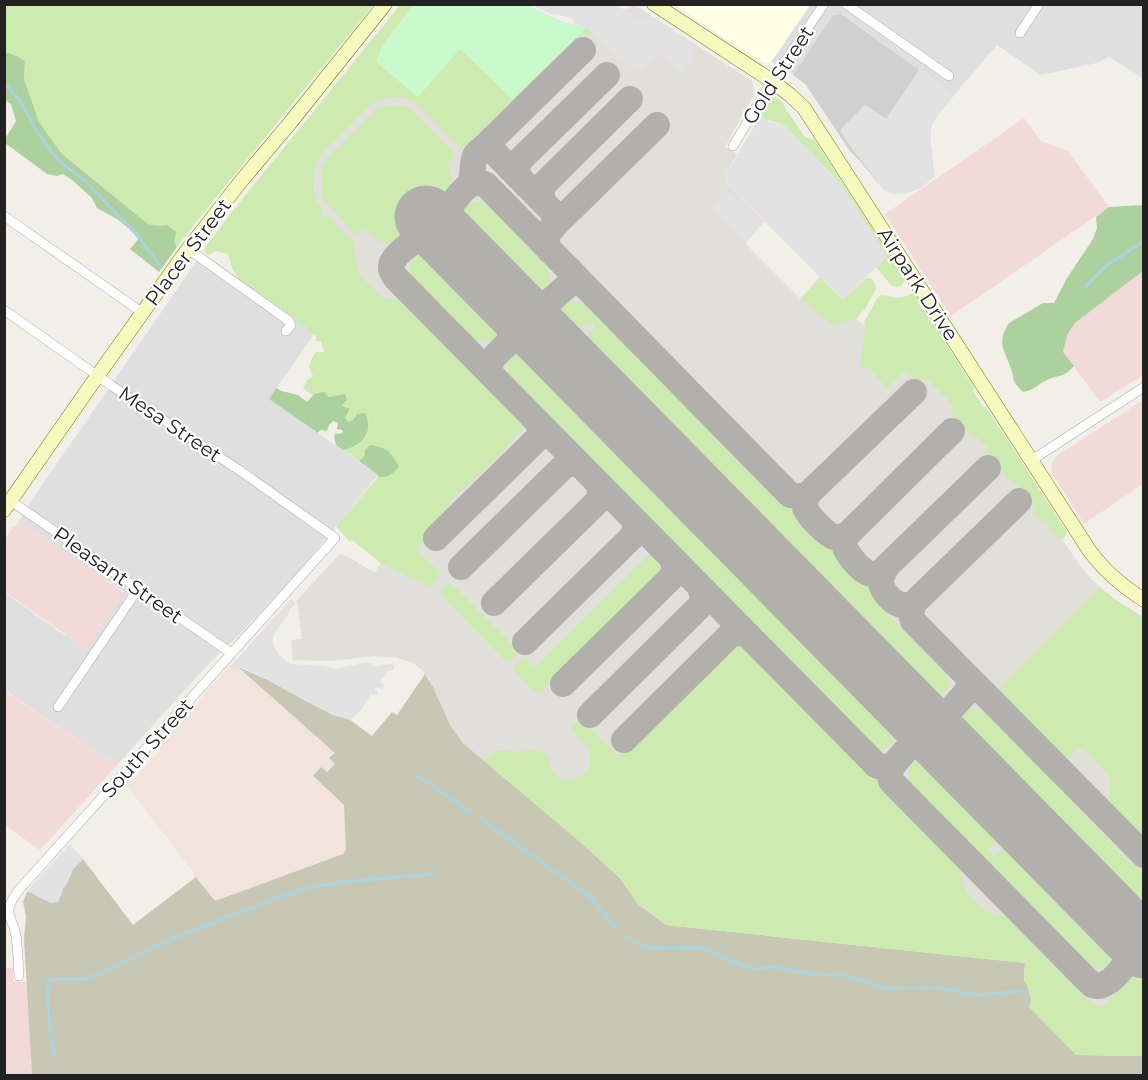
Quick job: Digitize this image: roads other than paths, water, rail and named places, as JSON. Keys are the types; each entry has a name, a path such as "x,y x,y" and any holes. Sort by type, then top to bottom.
{"street":[{"name":"Placer Street","path":"7,502 188,249 385,4"},
{"name":"Airpark Drive","path":"654,4 772,81 797,101 810,117 1081,538 1098,562 1120,584 1143,600"},
{"name":"Gold Street","path":"733,147 772,81 824,4"},
{"path":"846,4 949,76"},
{"path":"1020,33 1039,4"},
{"path":"4,216 143,313"},
{"path":"188,249 289,321 291,325 286,331"},
{"name":"Mesa Street","path":"4,310 335,538"},
{"path":"1032,460 1143,387"},
{"name":"Pleasant Street","path":"7,502 231,653"},
{"name":"South Street","path":"19,975 16,933 6,909 12,898 335,538"},
{"path":"58,706 138,589"}],"waterway":[{"path":"4,82 21,102 37,132 58,160 86,182 136,234 160,265"},
{"path":"1086,286 1107,265 1144,241"},
{"path":"416,775 470,812"},
{"path":"481,819 589,896 616,927"},
{"path":"55,1057 49,1018 48,979 85,979 174,938 276,898 312,887 349,881 435,874"},
{"path":"627,937 651,948 700,947 752,969 774,967 811,974 844,975 888,989 929,988 976,995 1028,991"}]}
